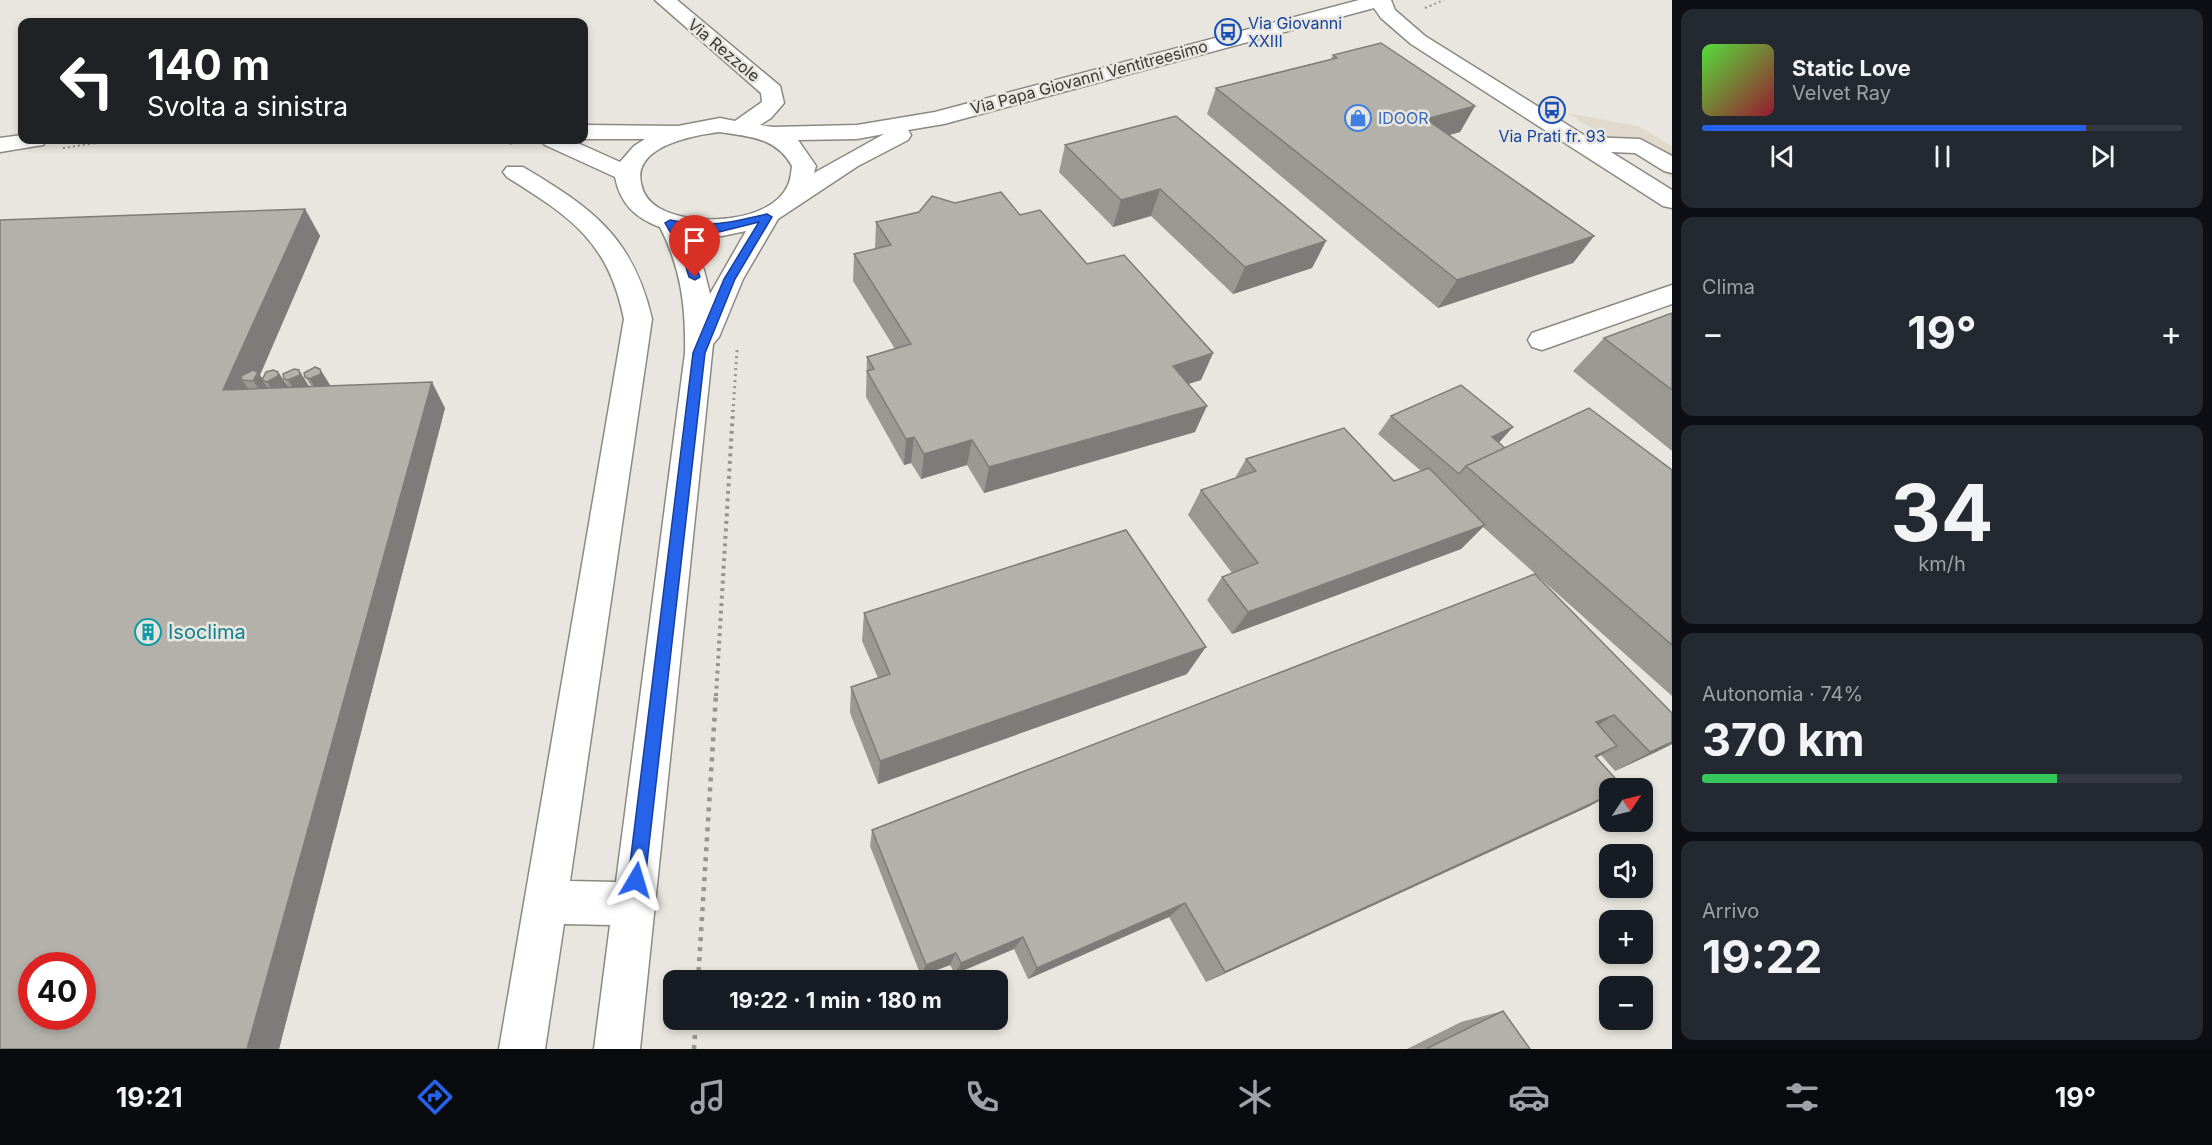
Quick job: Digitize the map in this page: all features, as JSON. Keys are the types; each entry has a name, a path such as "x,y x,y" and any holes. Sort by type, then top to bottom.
{"street":[{"name":"Via Rezzole","path":"665,0 772,92 773,103 764,113 742,126"},
{"path":"1380,0 1388,14 1418,40 1672,201"},
{"name":"Via Papa Giovanni Ventitreesimo","path":"774,134 857,132 936,118 1329,7 1380,0"},
{"path":"1329,7 1371,25 1418,40"},
{"name":"Via Papa Giovanni Ventitreesimo","path":"796,196 850,161 936,118"},
{"path":"588,132 676,132 698,127 742,126 774,134 789,144 800,155 805,168 804,182 796,196 767,217 719,228 694,228 670,223 651,214 636,202 629,189 628,174 644,150 676,132"},
{"path":"0,146 18,143"},
{"path":"562,144 628,174"},
{"path":"1584,144 1640,146 1672,166"},
{"path":"515,172 557,197 592,224 623,264 634,291 638,319 522,1049"},
{"path":"699,353 730,279 767,217"},
{"path":"617,1049 699,353 700,316 696,282 686,251 670,223"},
{"path":"1542,340 1672,294"},
{"path":"546,902 634,904"}],"path":[{"path":"699,970 737,347"},
{"path":"694,1049 695,1030"}],"shaded area":[{"path":"1567,113 1638,126 1672,146 1672,178"}],"building":[{"path":"1381,43 1475,106 1426,119 1594,236 1457,280 1216,88 1337,58 1333,55"},
{"path":"1176,116 1326,241 1245,267 1160,189 1121,200 1065,145"},
{"path":"1001,192 1020,215 1040,210 1087,264 1124,255 1213,353 1173,366 1207,406 989,467 972,440 924,454 914,437 906,439 867,371 874,369 867,357 911,344 854,254 891,245 876,222 919,212 932,196 955,203"},
{"name":"Isoclima","path":"305,209 223,390 432,382 247,1049 0,1049 0,220"},
{"path":"1672,313 1672,390 1604,338"},
{"path":"315,367 320,369 321,374 309,379 305,377 304,373"},
{"path":"294,369 299,370 300,375 288,380 284,379 283,374"},
{"path":"253,370 258,372 253,381 242,380 241,376"},
{"path":"273,370 278,372 278,376 267,382 262,380 266,372"},
{"path":"1461,385 1513,427 1492,437 1505,448 1466,466 1459,474 1391,416"},
{"path":"1589,408 1672,470 1672,645 1466,466"},
{"path":"1344,428 1394,481 1429,468 1485,525 1248,612 1222,577 1258,563 1201,490 1256,471 1246,459"},
{"path":"1126,530 1206,647 880,761 851,687 890,674 864,613"},
{"path":"1535,574 1672,713 1672,742 1650,752 1614,715 1596,722 1617,746 1595,756 1615,778 1599,778 1599,800 1225,972 1185,903 1037,968 1023,937 961,963 956,953 926,965 872,830"},
{"path":"1503,1011 1530,1049 1426,1049"}],"place":[{"name":"Via Giovanni XXIII","path":"1228,32"},
{"name":"Via Prati fr. 93","path":"1552,110"},
{"name":"IDOOR","path":"1358,118"},
{"name":"Isoclima","path":"148,632"}],"route":[{"path":"636,880 699,353 713,314 730,279 747,247 767,217 744,225 719,228 694,228 670,223 686,251 695,277"}]}
